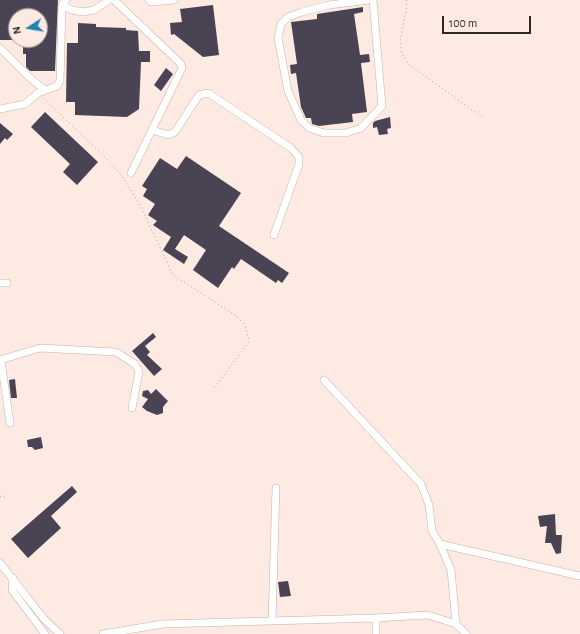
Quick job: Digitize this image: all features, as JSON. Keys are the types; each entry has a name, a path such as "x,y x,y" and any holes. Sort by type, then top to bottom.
{"street":[{"path":"64,3 72,10 83,12 94,10 109,0"},
{"path":"114,0 182,64 182,73 131,173"},
{"path":"149,0 151,2 174,0"},
{"path":"368,0 329,5 302,12 288,17 281,24 278,38 288,91 301,120 308,128 324,133 346,133 361,128 382,106 373,0"},
{"path":"0,109 25,104 38,93 57,86 60,81 64,3"},
{"path":"0,48 18,64 30,78 45,90"},
{"path":"152,130 168,135 174,132 199,95 208,93 291,148 299,158 300,164 274,235"},
{"path":"10,423 1,360 40,348 116,352 135,364 139,372 132,408"},
{"path":"324,380 421,484 429,505 432,531 440,544 451,570 456,624"},
{"path":"272,621 276,488"},
{"path":"440,544 580,576"},
{"path":"0,563 44,619 60,634"},
{"path":"13,578 12,590 45,634"},
{"path":"103,634 163,624 376,618 428,615 456,624 466,634"},
{"path":"376,618 376,634"}],"path":[{"path":"406,0 407,5 400,42 402,53 408,64 482,117"},
{"path":"38,93 105,157 122,176 140,205 173,275 235,315 245,325 249,342 214,388"},
{"path":"0,496 7,498"}],"building":[{"path":"0,0 58,0 55,71 30,71 26,67 26,54 23,54 23,48 48,48 48,8 8,8 8,40 0,40"},
{"path":"213,5 219,55 203,57 174,34 171,35 170,23 182,22 180,9"},
{"path":"363,7 363,12 354,14 360,55 369,54 370,62 361,63 367,112 352,114 353,122 319,126 312,124 311,118 306,118 301,107 296,73 291,74 290,65 297,64 291,22 317,19 317,14"},
{"path":"78,23 96,24 96,27 126,28 126,30 138,31 139,51 150,51 150,62 141,62 139,109 127,117 75,115 75,102 66,102 67,43 78,43"},
{"path":"166,68 173,74 161,91 154,85"},
{"path":"45,112 98,162 77,185 63,172 70,164 31,127"},
{"path":"390,117 391,128 387,129 388,134 379,135 377,127 373,128 373,123 375,121"},
{"path":"0,123 13,134 7,140 5,138 0,144"},
{"path":"186,156 241,193 219,226 289,273 282,283 278,280 276,283 241,259 234,269 232,267 218,288 193,270 206,250 184,235 175,249 188,257 184,264 163,250 171,237 153,225 157,221 148,215 155,204 143,196 147,189 142,186 160,158 177,169"},
{"path":"153,333 156,337 145,346 150,352 147,355 162,369 154,376 132,351"},
{"path":"15,379 17,398 11,398 9,380"},
{"path":"156,389 168,401 163,407 163,413 157,415 142,407 148,399 142,396 143,391 148,390 151,394"},
{"path":"41,437 43,448 35,450 32,447 28,447 27,440"},
{"path":"72,486 77,492 51,516 61,528 28,558 11,539"},
{"path":"555,514 556,535 562,535 561,553 556,554 551,543 545,543 547,526 540,527 538,516"},
{"path":"288,581 291,596 280,597 278,582"}]}
